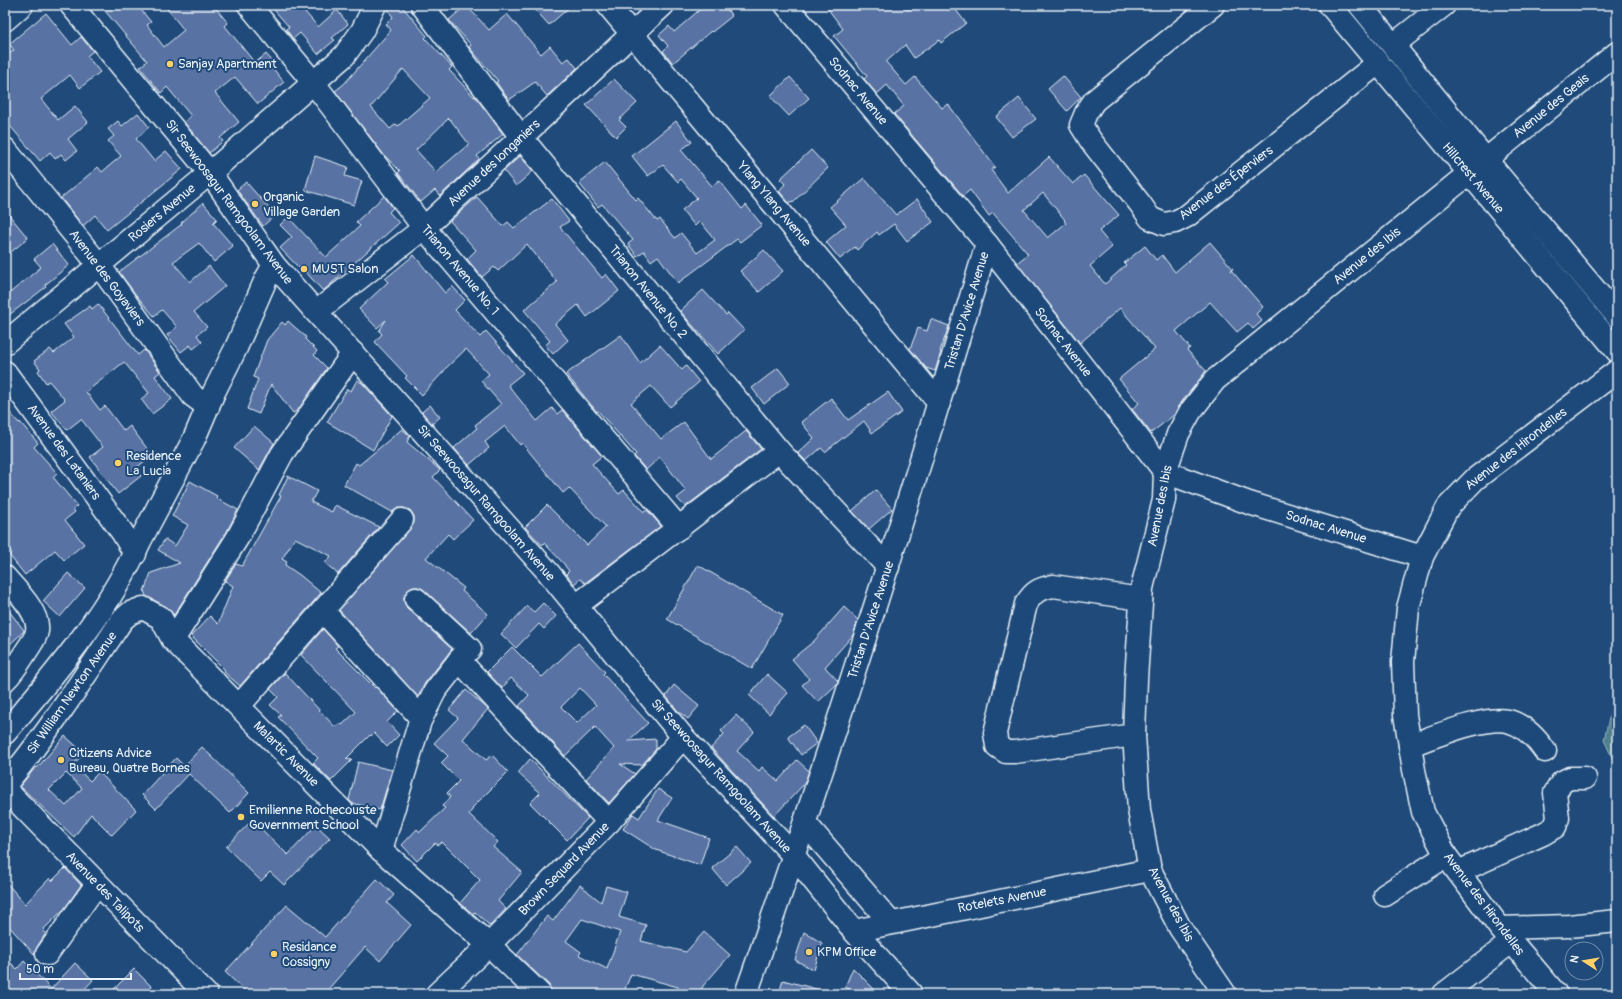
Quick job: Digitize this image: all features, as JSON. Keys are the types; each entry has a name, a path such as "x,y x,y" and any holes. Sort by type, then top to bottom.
{"street":[{"path":"5,20 22,5"},
{"name":"Sir Seewoosagur Ramgoolam Avenue","path":"71,5 210,173 274,265 548,572 683,737 794,856 854,931 910,994"},
{"name":"Trianon Avenue No. 1","path":"249,5 314,82 424,228 679,528"},
{"name":"Rosiers Avenue","path":"5,343 210,173 344,56 362,31 375,5"},
{"name":"Trianon Avenue No. 2","path":"422,5 521,137 778,451 888,567"},
{"name":"Ylang Ylang Avenue","path":"608,5 939,403"},
{"name":"Avenue des longaniers","path":"316,312 424,228 663,5"},
{"name":"Sodnac Avenue","path":"786,5 987,244 1165,472 1249,503 1422,557"},
{"name":"Avenue des Éperviers","path":"1213,5 1094,101 1086,113 1081,125 1091,141 1142,205 1150,218 1164,224 1175,222 1187,216 1378,63"},
{"name":"Hillcrest Avenue","path":"1330,5 1617,351"},
{"name":"Hillcrest Avenue","path":"1360,5 1486,160 1617,316"},
{"path":"1393,45 1444,5"},
{"name":"Avenue des Geais","path":"1486,160 1617,53"},
{"name":"Avenue des Goyaviers","path":"5,149 99,265 193,396 208,406"},
{"name":"Avenue des Ibis","path":"1225,994 1180,928 1150,870 1139,810 1134,735 1141,599 1142,588 1164,500 1165,472 1178,434 1190,412 1215,380 1469,172 1486,160"},
{"name":"Tristan D'Avice Avenue","path":"746,994 805,823 888,567 987,244"},
{"path":"5,733 67,658 107,603 132,543 194,439 214,392 236,348 266,279 274,265"},
{"path":"173,640 238,537 282,454 353,353"},
{"name":"Avenue des Hirondelles","path":"1556,994 1505,935 1452,864 1423,812 1405,715 1403,662 1408,608 1422,557 1448,506 1475,479 1617,371"},
{"name":"Avenue des Lataniers","path":"5,372 132,543"},
{"path":"576,606 778,451"},
{"path":"239,706 402,520"},
{"path":"5,576 33,612 37,626 37,633 33,641 14,671 5,680"},
{"path":"1134,735 1006,752 997,746 995,733 1026,604 1031,596 1040,589 1053,586 1141,599"},
{"path":"381,850 421,718 435,691 459,660 470,649 416,599"},
{"name":"Malartic Avenue","path":"143,608 161,618 173,640 381,850 489,945 540,994"},
{"name":"Sir William Newton Avenue","path":"5,785 32,753 81,683 122,620 130,613 143,608"},
{"path":"323,611 421,718"},
{"path":"459,660 610,822"},
{"path":"1410,745 1476,723 1507,721 1519,726 1536,737 1545,751"},
{"name":"Brown Sequard Avenue","path":"437,994 489,945 610,822 683,737"},
{"path":"1385,895 1452,864 1544,834 1555,827 1558,818 1555,793 1562,782 1570,778 1585,778"},
{"name":"Avenue des Talipots","path":"5,789 206,994"},
{"path":"805,823 891,923"},
{"name":"Rotelets Avenue","path":"854,931 1150,870"},
{"path":"48,954 97,884"},
{"path":"1444,994 1505,935 1617,921"}],"green space":[{"path":"1617,684 1617,768 1604,740"}],"building":[{"path":"100,5 137,5 151,22 147,25 164,47 184,30 164,5 213,5 228,23 225,26 255,63 266,54 274,63 271,66 284,82 258,104 235,77 215,93 239,122 220,138 223,141 209,153 184,122 191,116 167,87 161,93 140,67 147,61"},
{"path":"270,5 299,5 318,27 337,10 348,24 332,38 335,40 318,54 300,33 293,39 286,29 289,27"},
{"path":"394,5 401,5 427,36 425,38 452,67 449,70 474,97 475,96 503,134 477,156 479,159 440,196 435,190 421,202 398,173 400,171 384,155 335,91 344,84 391,30 386,24 393,17 388,10","holes":["403,69 430,98 398,126 396,124 390,129 371,107","449,118 469,144 436,172 416,150"]},
{"path":"466,5 489,30 507,14 541,54 550,46 563,62 569,58 577,68 547,96 535,82 509,100 496,82 498,81 469,47 471,45 449,20"},
{"path":"531,5 572,5 549,25"},
{"path":"705,5 724,5 732,16 712,32 711,31 673,63 663,51 668,46 659,35 669,26 674,32"},
{"path":"825,5 902,5 908,10 914,5 952,5 966,23 941,43 939,40 914,58 905,45 886,62 906,85 915,77 942,108 948,104 995,167 991,170 1008,193 1049,157 1073,184 1084,175 1119,215 1099,231 1112,247 1090,266 1105,284 1126,265 1124,263 1145,246 1156,260 1162,255 1175,272 1210,242 1233,269 1231,270 1263,307 1256,314 1262,321 1253,329 1248,323 1237,332 1210,302 1176,331 1190,348 1187,350 1206,371 1180,404 1174,415 1151,433 1132,409 1139,403 1119,379 1155,349 1120,308 1080,343 1017,263 1028,254 993,213 989,216 970,190 963,196 894,114 904,106 887,85 877,94 864,79 867,76 834,36 843,29","holes":["1043,193 1065,220 1064,221 1066,223 1048,238 1024,210"]},
{"path":"46,13 72,45 81,37 93,51 87,56 100,72 80,88 70,75 41,99 58,120 75,106 88,122 68,139 77,151 66,160 61,154 55,159 50,152 40,161 5,120 5,57 14,50 9,44"},
{"path":"1063,76 1081,97 1067,111 1048,89"},
{"path":"790,77 809,98 789,116 770,96"},
{"path":"614,79 637,103 619,120 626,127 616,137 586,105"},
{"path":"1019,98 1036,119 1012,137 996,117"},
{"path":"138,113 149,127 136,139 154,161 166,151 182,169 107,230 95,215 83,226 61,198 98,167 102,172 121,156 108,141 114,136 108,129 118,121 122,126"},
{"path":"676,121 692,142 681,150 712,186 719,180 742,209 746,205 762,225 740,242 737,239 678,283 658,256 651,261 644,251 637,256 628,244 633,240 602,204 598,207 579,183 605,162 636,200 638,198 657,221 660,219 675,238 681,233 697,253 715,240 700,221 695,226 682,210 697,198 681,179 678,182 663,165 648,176 632,156"},
{"path":"811,150 828,168 793,202 792,201 789,203 779,191 785,184 780,179"},
{"path":"315,156 348,167 345,176 362,181 354,205 305,190"},
{"path":"520,156 533,171 516,186 504,171"},
{"path":"864,178 896,215 917,199 933,222 907,241 894,224 879,235 877,232 857,250 855,247 840,259 826,242 846,225 830,207"},
{"name":"Organic Village Garden","path":"246,182 275,215 263,226 237,190"},
{"path":"384,196 393,208 389,212 399,223 323,291 301,267 299,268 280,248 292,237 280,225 288,217 326,257 360,226 356,222"},
{"path":"477,197 503,226 508,222 514,228 552,199 569,221 560,227 602,278 606,274 619,291 587,317 578,305 555,324 568,340 553,354 545,345 550,341 524,310 557,282 527,244 498,271 494,267 482,277 467,259 476,250 450,221"},
{"path":"203,203 217,219 213,223 233,246 214,262 199,243 173,262 190,282 209,266 225,286 194,312 207,327 197,335 202,342 193,349 190,345 181,352 167,335 177,327 162,310 154,316 119,272 182,224 181,223"},
{"path":"5,210 28,238 5,257"},
{"path":"52,244 69,265 45,285 46,287 5,318 5,297 41,267 34,259"},
{"path":"764,250 783,271 759,292 740,271"},
{"path":"414,255 445,293 452,286 465,300 455,310 480,337 486,331 523,373 508,385 537,421 552,408 557,414 562,410 602,456 592,464 619,494 624,490 644,512 647,510 661,526 585,583 580,579 574,584 566,574 569,571 565,565 544,543 542,545 525,527 547,505 587,545 606,527 569,488 563,493 522,443 520,445 505,426 485,442 489,448 469,465 454,448 477,428 475,425 501,404 481,381 489,374 466,349 445,369 422,395 405,378 407,376 375,342 382,334 379,331 386,320 377,328 359,309 388,282 385,279"},
{"path":"703,290 726,315 728,313 744,330 718,354 680,311"},
{"path":"98,304 138,355 144,350 146,352 160,372 155,376 172,399 152,414 141,399 149,393 124,362 86,392 100,410 105,406 124,431 130,426 152,455 135,469 141,476 118,494 90,457 103,447 81,419 67,430 51,411 65,400 49,381 46,383 38,371 40,369 34,361 50,349 54,353 74,337 64,324 90,306 92,309"},
{"path":"931,319 949,326 935,371 926,368 910,349 918,328 927,331"},
{"path":"288,321 306,337 305,339 317,351 314,355 327,368 298,410 293,413 271,384 259,414 247,409 258,379 253,377 267,340 282,322 285,325"},
{"path":"621,335 640,363 660,345 682,370 686,366 699,382 670,407 651,386 631,403 661,439 684,422 711,459 746,431 761,449 685,507 677,498 686,491 660,457 646,470 634,456 636,454 598,411 597,412 566,374"},
{"path":"778,368 790,383 764,404 752,388"},
{"path":"357,380 362,383 392,416 373,450 327,422 347,389 351,391"},
{"path":"888,392 902,412 872,433 864,421 825,452 821,448 806,461 798,453 814,438 801,422 831,398 848,420"},
{"path":"430,405 440,417 432,424 422,412"},
{"path":"5,407 38,443 34,447 57,473 53,477 77,506 73,509 75,512 65,520 84,544 64,560 55,550 25,575 9,555 12,553 5,545"},
{"path":"254,426 274,443 259,470 234,448"},
{"path":"402,429 410,436 407,442 440,470 433,477 473,520 453,539 448,534 426,558 464,588 462,591 488,614 471,633 424,590 418,587 413,587 407,591 404,597 404,602 407,608 452,649 425,683 418,697 339,610 414,523 414,516 410,510 398,508 392,512 344,485 356,463 359,465"},
{"path":"288,476 317,491 311,502 332,512 335,505 379,527 338,574 325,563 331,556 295,538 282,559 287,562 285,565 321,593 240,686 224,672 225,670 191,636 210,616 218,624 233,586 225,581 236,564 242,566 281,496 279,495"},
{"path":"190,481 238,510 227,531 174,615 167,607 146,596 144,591 151,573 180,563 158,550 165,539 175,546 188,525 172,516"},
{"path":"876,490 892,509 869,529 852,511"},
{"path":"698,565 783,615 752,669 667,619"},
{"path":"68,573 85,588 60,617 43,601"},
{"path":"543,603 556,616 544,629 539,624 516,648 501,634 527,606 534,612"},
{"path":"5,606 24,630 5,649"},
{"path":"844,607 858,620 853,635 825,667 838,681 837,684 818,702 802,685 809,679 792,659 814,641"},
{"path":"323,629 338,646 335,648 375,688 376,687 398,711 387,722 399,735 387,747 374,733 371,736 370,735 346,759 352,760 331,781 313,763 318,758 278,717 281,715 270,705 278,697 270,689 285,673 335,727 340,723 342,725 356,712 301,655"},
{"path":"578,643 605,672 603,674 648,723 628,741 656,739 656,749 642,765 620,764 635,774 609,803 586,779 614,748 595,727 565,756 519,706 529,695 511,678 502,688 487,672 512,647 542,677","holes":["580,688 596,705 577,723 561,707"]},
{"path":"767,674 788,693 769,714 749,695"},
{"path":"674,685 699,706 688,719 678,711 666,696"},
{"path":"466,690 488,709 463,739 486,760 492,755 508,772 472,808 473,809 469,814 498,842 493,847 522,872 498,901 506,909 490,926 475,912 473,914 460,903 480,880 442,842 438,845 435,843 417,861 402,845 417,829 420,832 445,808 442,806 450,797 447,793 459,781 441,763 448,756 434,743 458,718 449,710"},
{"path":"736,715 754,732 737,751 759,771 762,767 778,781 797,760 809,771 804,784 774,816 711,748 724,734 721,731"},
{"path":"804,725 817,743 801,755 788,737"},
{"path":"65,736 84,753 73,765 90,781 99,772 136,810 112,835 91,814 74,837 20,786 36,767 37,768","holes":["66,773 82,788 66,806 49,790"]},
{"path":"202,747 249,793 230,813 189,774 156,809 142,795 176,758 184,766"},
{"path":"530,759 588,818 567,840 530,803 540,793 518,773"},
{"path":"358,762 392,770 380,810 352,803 349,800"},
{"path":"658,789 672,798 658,820 709,838 700,865 656,850 623,829 633,814 639,818"},
{"path":"252,820 288,855 316,825 330,838 284,885 270,872 261,881 226,847"},
{"path":"737,847 751,863 726,885 712,868"},
{"path":"65,868 81,885 65,908 43,930 46,933 34,954 5,922 5,881 25,904 50,878 52,881"},
{"path":"377,879 394,895 387,903 411,925 380,961 365,947 324,994 248,994 225,972 287,905 325,937"},
{"path":"580,885 601,902 606,886 627,892 619,917 646,925 641,941 686,952 704,932 730,955 703,986 699,994 685,994 679,991 678,987 631,974 623,994 552,994 549,985 517,955 547,916 553,921","holes":["582,919 620,932 607,969 579,955 581,952 566,941"]},
{"name":"KPM Office","path":"804,932 822,943 814,970 795,960"},
{"path":"5,957 17,969 24,961 51,989 75,963 93,980 80,994 5,994"},
{"path":"853,968 879,994 859,994 845,987"},
{"path":"134,969 159,994 109,994"},
{"path":"783,980 820,990 819,994 779,994"}],"place":[{"name":"Sanjay Apartment","path":"170,64"},
{"name":"Organic Village Garden","path":"255,204"},
{"name":"MUST Salon","path":"304,269"},
{"name":"Residence La Lucia","path":"118,463"},
{"name":"Citizens Advice Bureau, Quatre Bornes","path":"61,760"},
{"name":"Emilienne Rochecouste Government School","path":"241,817"},
{"name":"KPM Office","path":"809,952"},
{"name":"Residance Cossigny","path":"274,954"}]}
